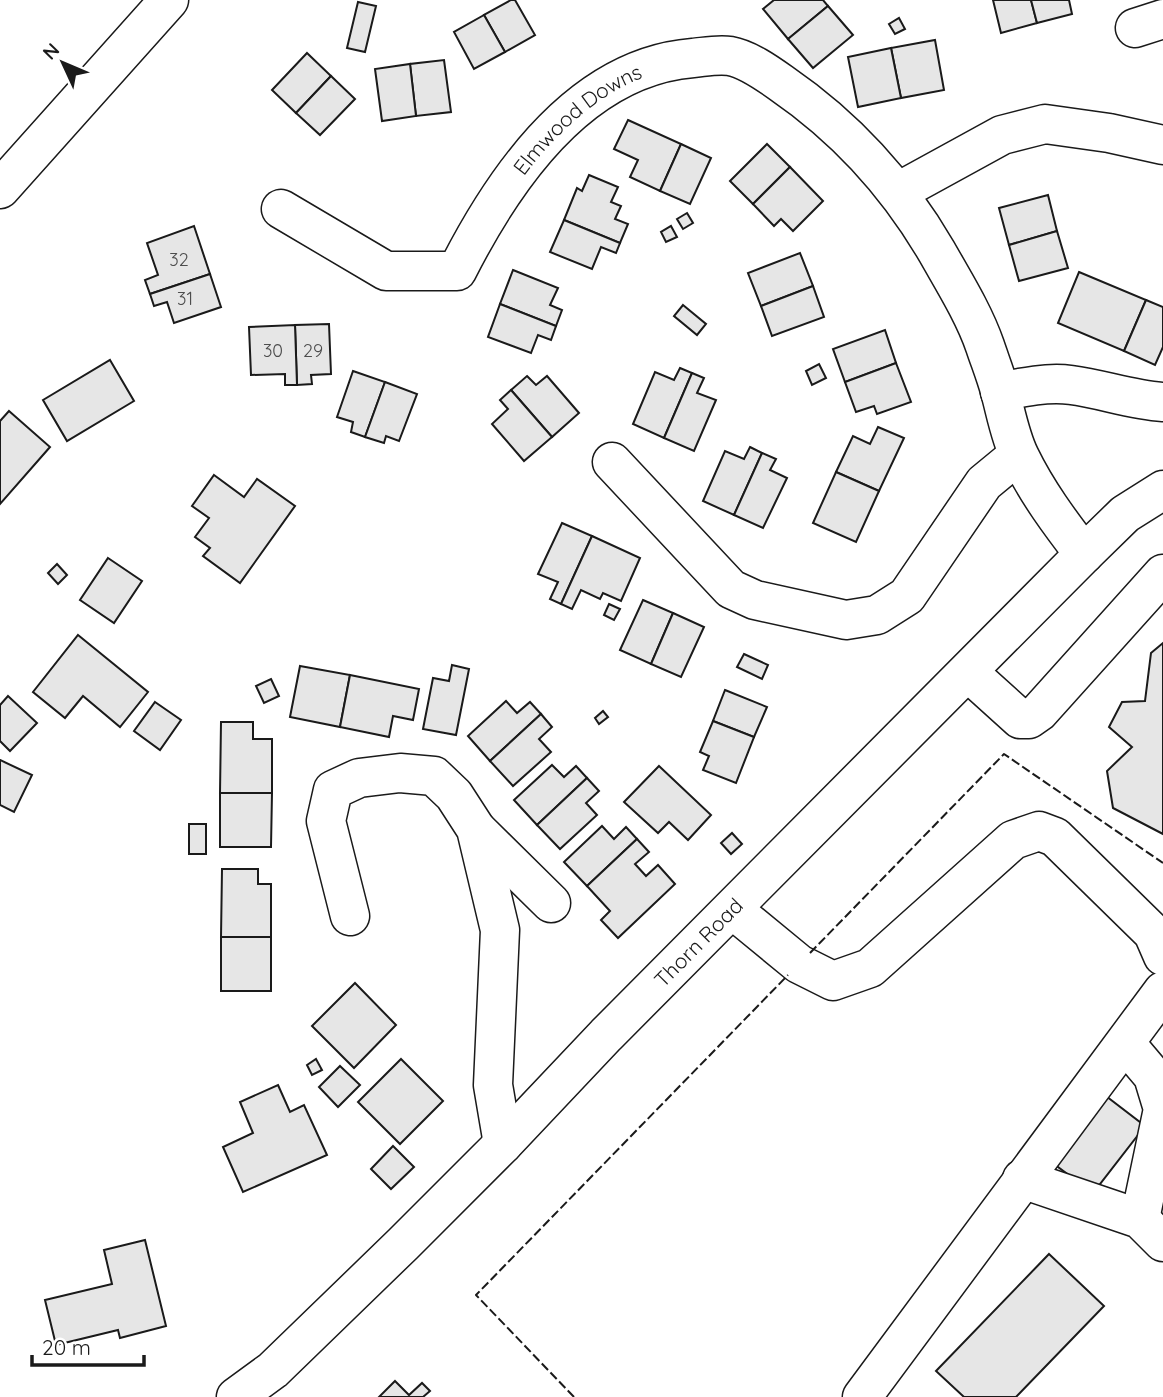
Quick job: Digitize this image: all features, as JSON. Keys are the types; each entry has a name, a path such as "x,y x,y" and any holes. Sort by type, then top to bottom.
{"street":[{"path":"0,189 169,0"},
{"name":"Elmwood Downs","path":"281,209 386,271 457,271 480,225 518,170 553,131 590,96 639,69 670,60 730,56 763,70 794,92 855,144 898,192 936,251 984,342 1018,455 1049,508 1084,554"},
{"path":"898,192 1002,135 1045,124 1163,145"},
{"path":"1000,391 1030,386 1070,385 1142,401 1163,402"},
{"path":"612,462 731,589 755,600 846,620 877,615 907,596 984,483 1018,455"},
{"name":"Thorn Road","path":"236,1397 273,1370 503,1144 606,1035 1084,554 1125,514 1163,490"},
{"path":"968,672 1020,719 1029,719 1040,712 1163,574"},
{"path":"350,916 326,821 333,790 359,778 400,772 434,776 454,795 477,829 551,903"},
{"path":"477,829 500,930 493,1085 503,1144"},
{"path":"732,909 799,964 833,981 870,968 1013,840 1039,831 1055,837 1153,933 1163,957"},
{"path":"862,1397 1163,991"},
{"path":"1022,1179 1152,1230 1163,1109 1153,1076 1126,1044"}],"building":[{"path":"515,0 535,35 505,52 484,15"},
{"path":"774,0 823,0 828,6 788,39 763,9"},
{"path":"993,0 1031,0 1037,23 1001,33"},
{"path":"1031,0 1069,0 1072,14 1037,23"},
{"path":"358,2 376,6 365,52 347,48"},
{"path":"828,6 853,35 813,68 788,39"},
{"path":"484,15 505,52 474,69 454,32"},
{"path":"899,18 905,29 895,34 889,24"},
{"path":"935,40 944,90 901,98 891,48"},
{"path":"891,48 901,98 858,107 848,57"},
{"path":"307,53 331,76 296,113 272,90"},
{"path":"444,60 451,112 416,116 410,64"},
{"path":"410,64 416,116 382,121 375,69"},
{"path":"331,76 355,99 320,135 296,113"},
{"path":"628,120 681,144 660,191 630,177 638,160 614,149"},
{"path":"681,144 711,158 690,204 660,191"},
{"path":"767,144 790,167 753,204 730,181"},
{"path":"790,167 823,201 793,231 781,219 774,226 753,204"},
{"path":"589,175 618,187 611,202 621,206 615,219 628,224 620,243 564,220 577,188 582,191"},
{"path":"1048,195 1057,231 1009,245 999,208"},
{"path":"687,213 693,223 683,229 677,219"},
{"path":"564,220 620,243 616,253 601,247 592,269 550,252"},
{"path":"194,226 210,274 150,294 145,280 158,275 147,243"},
{"path":"671,226 677,237 666,242 661,232"},
{"path":"1057,231 1068,268 1019,281 1009,245"},
{"path":"800,253 813,286 761,306 748,273"},
{"path":"513,270 558,288 550,305 562,310 556,326 500,304"},
{"path":"1079,272 1146,300 1124,351 1058,323"},
{"path":"210,274 221,307 174,323 167,302 154,306 150,294"},
{"path":"813,286 824,317 772,336 761,306"},
{"path":"1146,300 1163,307 1163,347 1155,365 1124,351"},
{"path":"500,304 556,326 551,340 538,335 531,353 488,337"},
{"path":"683,305 706,324 697,335 674,316"},
{"path":"329,324 331,374 311,375 312,384 297,385 295,325"},
{"path":"295,325 297,385 285,385 285,374 251,375 249,327"},
{"path":"885,330 896,363 845,382 833,349"},
{"path":"110,360 134,401 67,441 43,400"},
{"path":"896,363 911,402 877,414 874,406 856,412 845,382"},
{"path":"819,364 826,378 812,385 806,371"},
{"path":"680,368 692,373 664,438 633,424 655,372 674,380"},
{"path":"353,371 385,382 365,437 351,432 353,422 337,417"},
{"path":"692,373 704,378 697,393 716,400 694,451 664,438"},
{"path":"527,376 536,385 547,376 579,413 552,437 511,390"},
{"path":"385,382 417,394 399,441 386,436 384,443 365,437"},
{"path":"511,390 552,437 524,461 492,424 508,409 500,400"},
{"path":"9,411 50,447 0,504 0,421"},
{"path":"878,427 904,438 879,491 836,472 853,436 870,444"},
{"path":"750,447 762,453 734,515 703,501 725,451 744,459"},
{"path":"762,453 776,459 770,470 787,478 763,528 734,515"},
{"path":"836,472 879,491 856,542 813,523"},
{"path":"214,475 244,497 257,479 295,506 240,583 203,556 210,548 195,537 209,518 192,506"},
{"path":"562,523 592,536 561,604 550,599 558,582 538,574"},
{"path":"592,536 640,558 621,601 603,593 600,599 581,590 572,609 561,604"},
{"path":"108,558 142,581 114,623 80,600"},
{"path":"57,564 67,575 58,584 48,573"},
{"path":"643,600 673,613 651,664 620,650"},
{"path":"609,604 620,609 614,620 604,615"},
{"path":"673,613 704,627 681,677 651,664"},
{"path":"78,635 148,692 120,727 83,696 65,718 33,692"},
{"path":"1163,643 1163,834 1113,808 1107,771 1132,747 1109,727 1122,702 1145,701 1151,653"},
{"path":"744,654 768,665 762,679 737,667"},
{"path":"452,665 469,669 456,735 423,729 433,678 449,681"},
{"path":"300,666 350,675 340,727 290,717"},
{"path":"350,675 419,689 413,720 393,716 389,737 340,727"},
{"path":"271,679 279,696 264,703 256,686"},
{"path":"725,690 767,707 754,737 713,721"},
{"path":"8,696 37,723 10,751 0,741 0,705"},
{"path":"506,701 517,713 530,702 541,714 490,761 468,736"},
{"path":"155,702 181,720 160,750 134,731"},
{"path":"603,711 608,717 599,724 595,718"},
{"path":"541,714 552,727 539,739 551,752 513,786 490,761"},
{"path":"713,721 754,737 736,783 703,770 709,756 700,752"},
{"path":"221,722 253,722 253,739 272,739 272,793 220,793"},
{"path":"0,760 32,775 14,812 0,805"},
{"path":"552,765 564,777 576,766 587,778 537,825 514,800"},
{"path":"659,766 711,815 688,840 669,822 658,833 624,802"},
{"path":"587,778 599,791 586,803 597,815 560,849 537,825"},
{"path":"220,793 272,793 271,847 220,847"},
{"path":"189,824 206,824 206,854 189,854"},
{"path":"602,826 614,839 626,827 637,839 587,886 564,862"},
{"path":"732,833 742,844 731,854 721,843"},
{"path":"637,839 649,852 635,864 646,876 658,865 675,884 618,938 601,920 610,911 587,886"},
{"path":"222,869 258,869 258,884 271,884 271,937 221,937"},
{"path":"221,937 271,937 271,991 221,991"},
{"path":"355,983 396,1025 354,1068 312,1026"},
{"path":"316,1059 322,1070 312,1075 307,1065"},
{"path":"401,1059 443,1101 400,1144 358,1102"},
{"path":"340,1066 360,1085 338,1107 319,1087"},
{"path":"278,1085 290,1112 304,1105 327,1155 243,1192 223,1147 253,1133 240,1102"},
{"path":"1102,1093 1145,1126 1093,1193 1050,1161"},
{"path":"393,1146 414,1167 391,1189 371,1169"},
{"path":"145,1240 166,1326 120,1338 118,1330 56,1345 45,1300 112,1284 104,1250"},
{"path":"1049,1254 1104,1306 1016,1397 964,1397 936,1371"},
{"path":"395,1381 409,1395 422,1383 430,1391 423,1397 379,1397"}],"fence":[{"path":"810,953 1004,754 1163,863"},
{"path":"574,1397 476,1295 788,975"}]}
